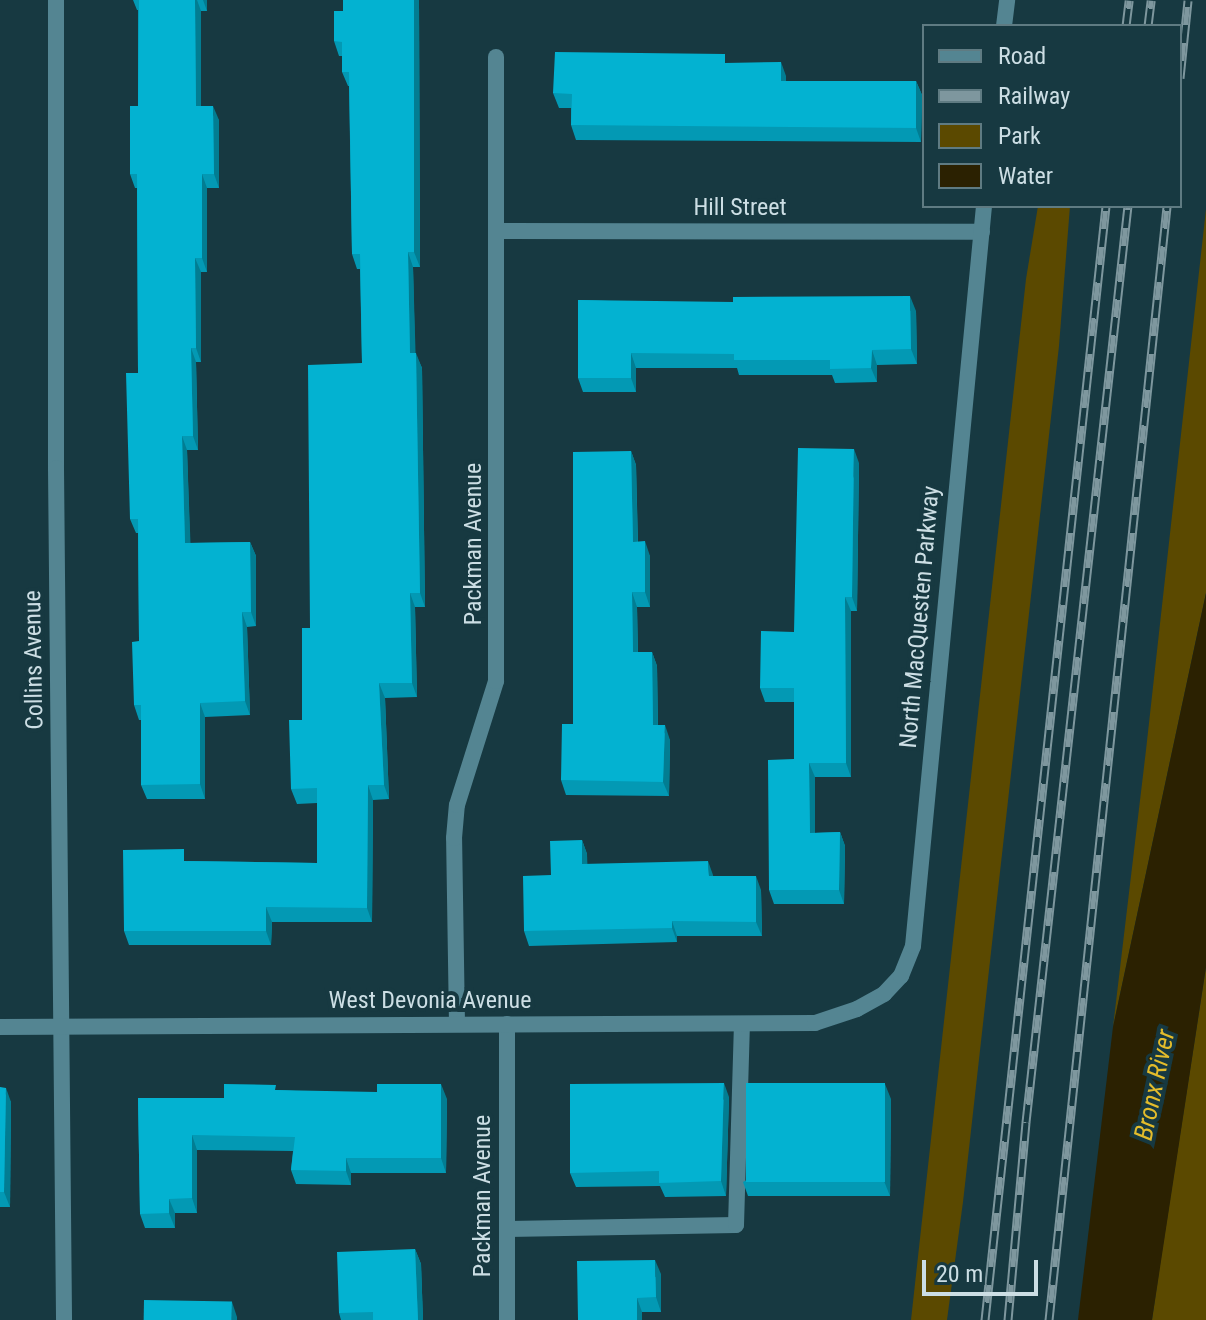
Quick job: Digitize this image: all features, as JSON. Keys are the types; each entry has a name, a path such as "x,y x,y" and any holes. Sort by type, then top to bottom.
{"street":[{"name":"Collins Avenue","path":"56,0 56,468 64,1320"},
{"path":"1004,24 1007,0"},
{"name":"Packman Avenue","path":"457,1024 454,838 457,805 496,681 499,231 496,57"},
{"name":"North MacQuesten Parkway","path":"857,1009 884,994 901,976 913,946 984,208"},
{"name":"Hill Street","path":"499,231 982,232"},
{"name":"West Devonia Avenue","path":"0,1027 742,1026 815,1023 857,1009"},
{"name":"Packman Avenue","path":"507,1024 507,1320"},
{"path":"507,1229 736,1225 742,1026"}],"green space":[{"path":"1038,208 1070,208 1059,346 963,1202 947,1320 911,1320 1026,279"},
{"path":"1206,209 1206,593 1113,1027 1146,750"},
{"path":"1206,967 1206,1320 1152,1320 1161,1258"}],"water":[{"name":"Bronx River","path":"1206,593 1206,967 1152,1320 1078,1320 1113,1027"}],"building":[{"path":"139,0 195,0 196,106 213,106 214,174 202,174 202,258 195,258 196,348 191,348 193,436 182,436 185,543 250,542 251,612 242,612 245,701 200,703 200,784 141,785 141,705 134,705 132,642 139,641 138,519 130,519 126,373 138,373 137,174 130,174 130,106 138,106"},
{"path":"343,0 414,0 414,252 408,252 410,353 416,353 420,593 410,593 412,683 379,683 384,785 368,785 367,908 266,907 266,931 124,931 123,850 184,849 184,861 317,863 317,788 291,789 289,720 302,720 302,628 310,628 308,365 362,363 360,254 352,254 349,72 342,72 342,42 334,41 334,11 343,11"},
{"path":"555,52 725,54 725,63 781,62 781,81 916,81 916,128 571,125 572,94 553,93"},
{"path":"910,296 911,349 872,350 871,368 830,369 830,360 734,360 734,354 631,353 631,378 578,378 578,300 733,302 733,297"},
{"path":"798,448 854,449 852,597 845,597 846,763 809,763 810,833 840,832 839,890 769,890 768,760 794,759 794,688 760,688 761,631 794,632"},
{"path":"631,451 633,542 645,541 645,592 632,592 633,652 652,652 653,725 665,725 663,782 561,780 562,724 573,724 573,452"},
{"path":"582,840 582,864 708,861 709,876 756,876 756,922 672,921 672,928 524,931 523,876 551,875 550,841"},
{"path":"724,1083 721,1181 659,1183 659,1171 570,1173 570,1084"},
{"path":"746,1083 885,1083 885,1182 746,1182"},
{"path":"224,1084 276,1085 275,1090 377,1092 377,1084 441,1084 441,1158 346,1158 346,1171 291,1170 295,1137 192,1135 192,1198 169,1199 169,1213 140,1214 138,1098 224,1098"},
{"path":"0,1087 6,1088 4,1192 0,1192"},
{"path":"415,1249 418,1320 373,1320 373,1312 339,1313 337,1252"},
{"path":"655,1260 656,1297 637,1298 637,1320 578,1320 577,1261"},
{"path":"144,1300 232,1302 232,1320 144,1320"}],"railway":[{"path":"1126,24 1129,0"},
{"path":"1148,24 1151,0"},
{"path":"1182,58 1188,0"},
{"path":"985,1320 1106,208"},
{"path":"1008,1320 1026,1122 1128,208"},
{"path":"1049,1320 1167,208"}]}
